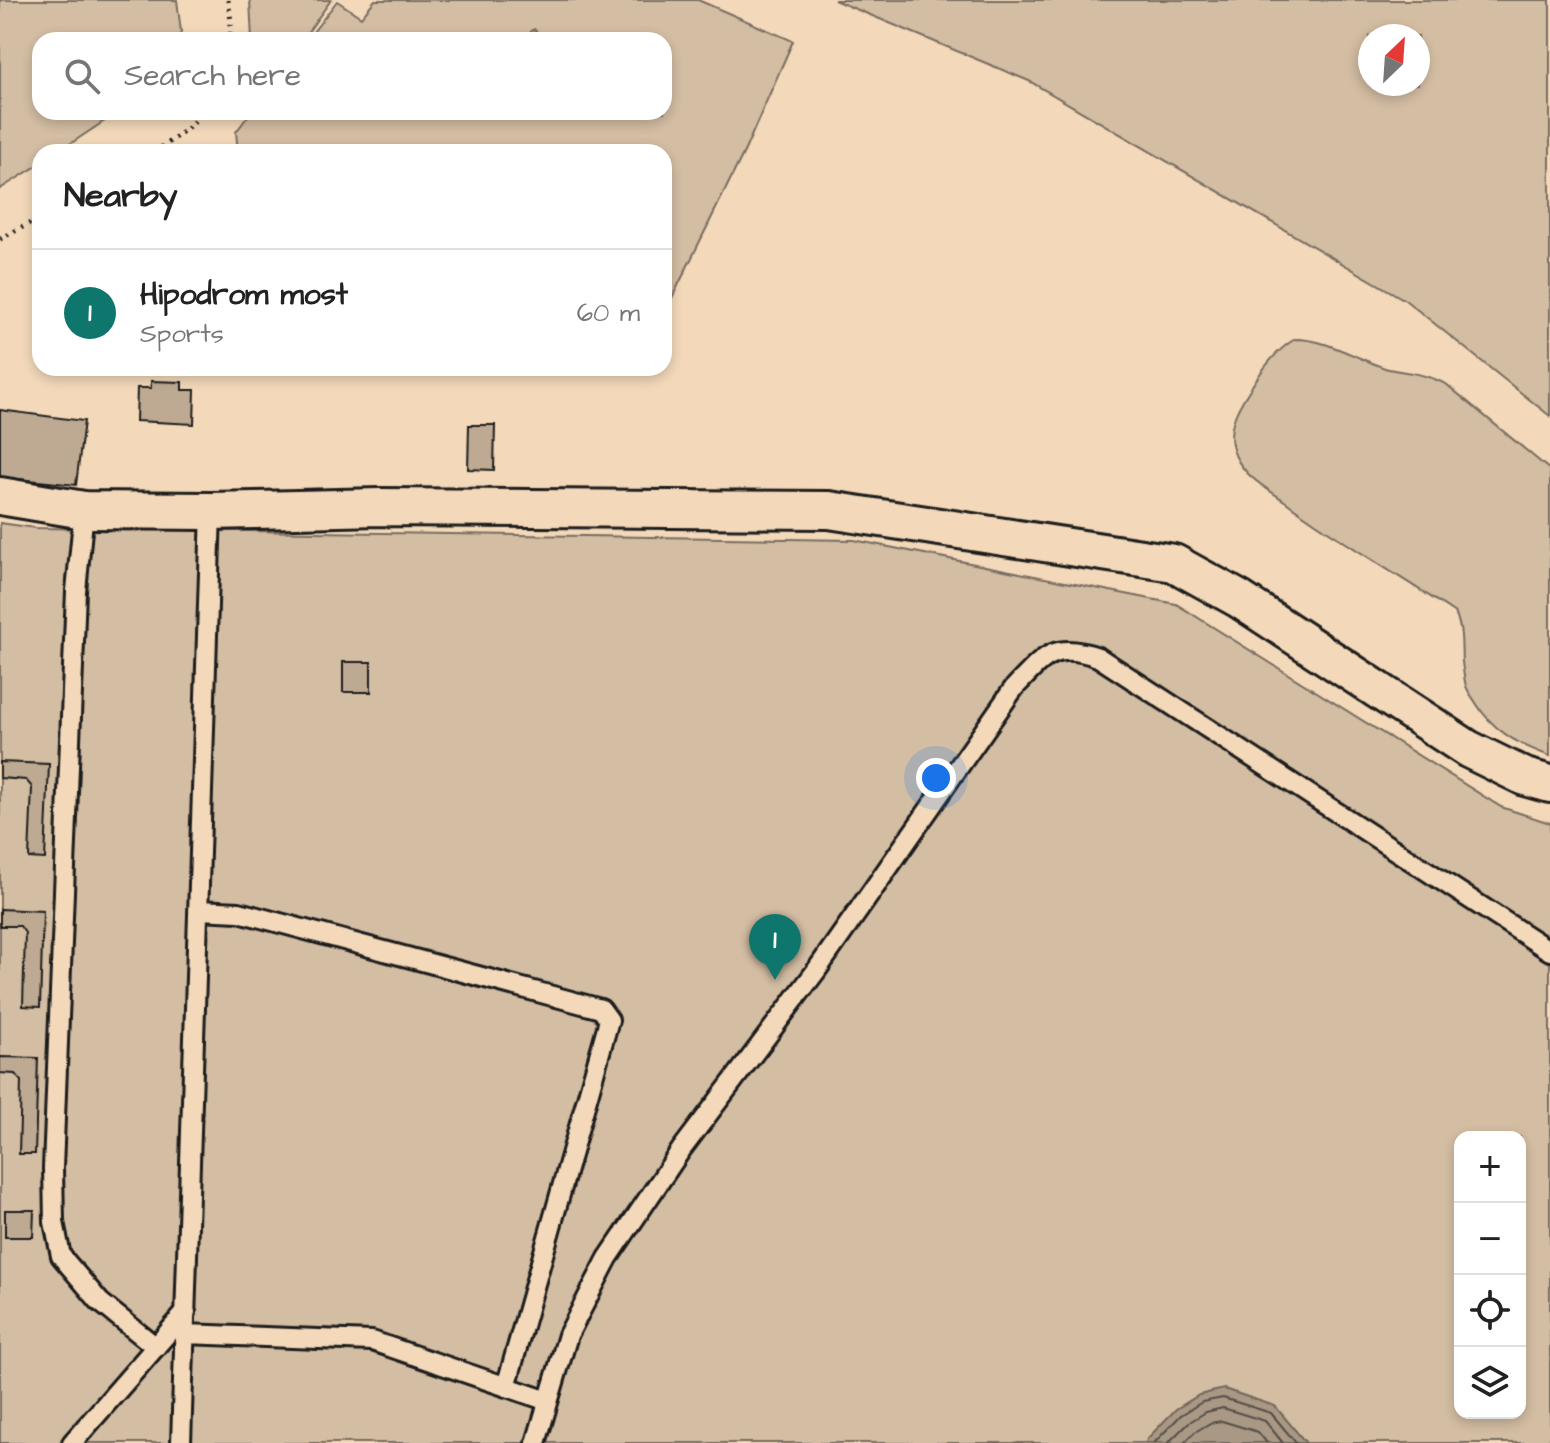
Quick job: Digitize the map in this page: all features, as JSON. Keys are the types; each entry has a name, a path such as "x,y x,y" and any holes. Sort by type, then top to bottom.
{"street":[{"path":"0,496 84,510 380,507 829,510 1174,563 1239,599 1468,749 1525,777 1550,784"}],"lane":[{"path":"84,510 76,591 53,1168 54,1222 61,1256 100,1302 156,1347"},
{"path":"181,1443 211,511"},
{"path":"536,1443 568,1335 608,1258 681,1150 816,971 1014,688 1044,656 1075,649 1098,657 1550,951"},
{"path":"199,910 239,912 601,1009 609,1020 506,1387"},
{"path":"72,1443 186,1312"},
{"path":"185,1334 372,1341 548,1401"}],"path":[{"path":"228,0 230,32"},
{"path":"166,144 196,120"},
{"path":"0,239 32,222"}],"shaded area":[{"path":"0,0 177,0 181,32 32,32 32,120 106,120 70,144 32,144 32,169 0,189"},
{"path":"250,0 331,0 308,32 252,32"},
{"path":"375,0 698,0 793,41 745,150 672,298 672,144 237,144 236,132 245,120 672,120 672,32 537,32 534,29 530,32 313,32 337,1 361,17"},
{"path":"834,0 1550,0 1550,416 1405,300 1029,81"},
{"path":"1295,339 1318,342 1385,368 1423,375 1446,384 1550,470 1550,756 1508,736 1490,722 1476,703 1465,683 1460,631 1455,613 1306,517 1258,482 1240,464 1231,439 1236,413 1264,368"},
{"path":"0,523 36,528 854,540 1176,604 1501,807 1550,823 1550,1443 0,1443"}],"water":[{"path":"1224,1389 1275,1406 1306,1443 1146,1443 1176,1409 1199,1395"}],"building":[{"path":"151,381 182,382 182,390 195,390 194,424 136,421 137,388 151,388"},
{"path":"0,410 84,421 76,485 0,477"},
{"path":"469,425 495,425 494,470 468,469"},
{"path":"343,662 371,662 371,692 343,692"},
{"path":"0,762 49,764 45,859 29,858 32,787 26,780 0,778"},
{"path":"0,909 43,911 40,1007 23,1006 25,933 20,926 0,926"},
{"path":"0,1057 38,1058 35,1154 19,1154 21,1081 15,1074 0,1073"},
{"path":"5,1210 34,1210 33,1237 5,1237"}],"place":[{"name":"Hipodrom most","path":"775,980"}]}
